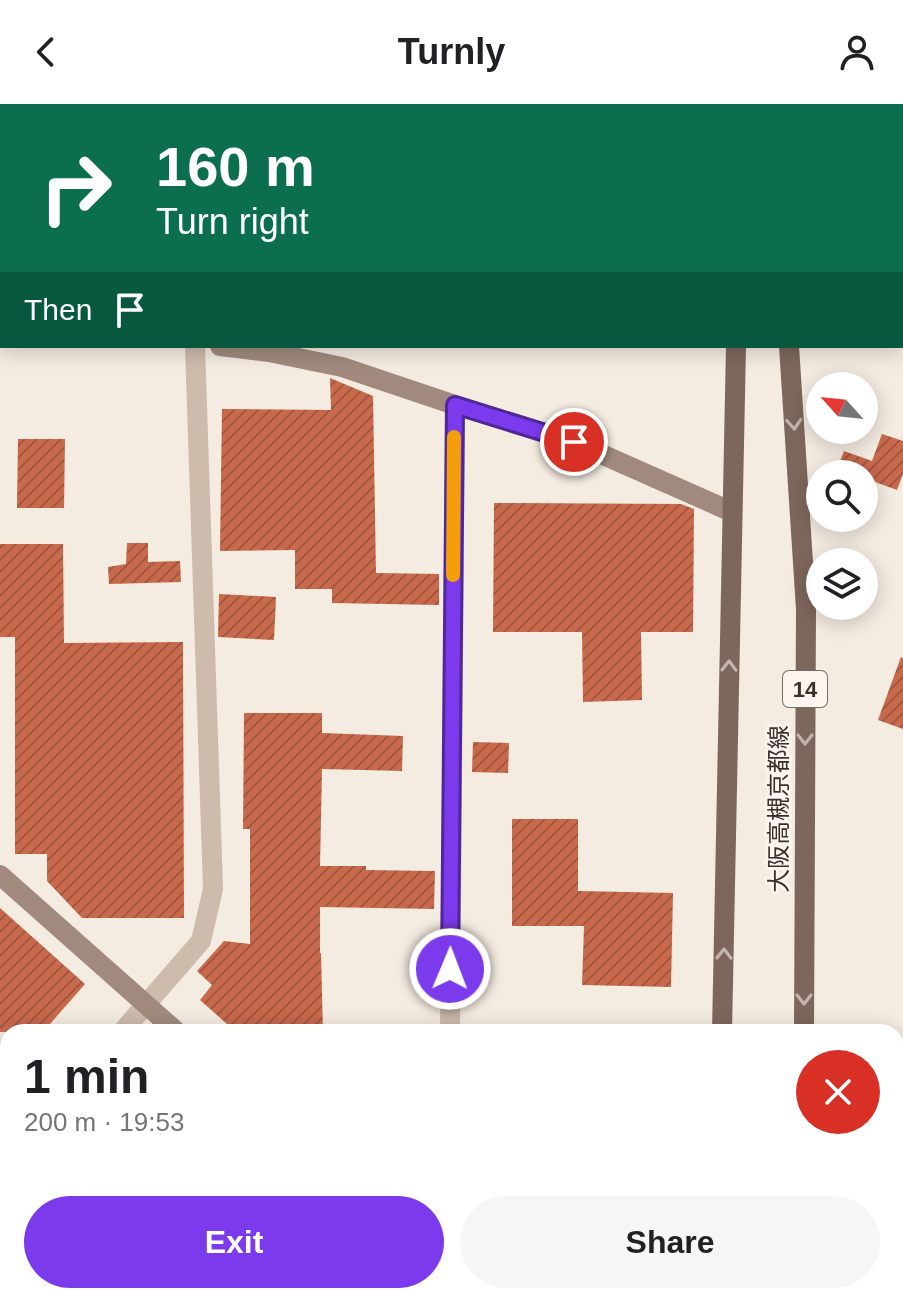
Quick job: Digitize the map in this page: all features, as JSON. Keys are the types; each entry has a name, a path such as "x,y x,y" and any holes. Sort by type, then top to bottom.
{"main road":[{"path":"722,1024 736,348"},
{"name":"大阪高槻京都線","path":"789,348 806,609 804,1024"}],"street":[{"path":"129,1024 201,941 213,889 195,348"},
{"path":"236,348 342,367 574,442 732,512"},
{"path":"450,1024 455,405"},
{"path":"0,875 168,1024"}],"building":[{"path":"330,378 373,396 376,573 439,574 439,605 332,603 332,589 295,589 295,550 220,551 222,409 331,410"},
{"path":"882,434 903,441 903,474 897,490 878,483 878,460 872,460"},
{"path":"18,439 65,439 64,508 17,508"},
{"path":"844,451 869,460 840,460"},
{"path":"494,503 681,504 694,509 693,632 641,632 642,700 583,702 582,632 493,632"},
{"path":"127,543 148,543 148,562 180,561 181,582 109,584 108,567 126,564"},
{"path":"0,544 63,544 64,643 183,642 184,918 82,918 47,881 47,854 15,854 15,637 0,637"},
{"path":"219,594 276,597 274,640 218,637"},
{"path":"903,658 903,729 878,720"},
{"path":"244,713 322,713 322,733 403,736 402,771 322,769 320,866 435,871 434,909 320,907 323,1024 227,1024 200,1000 212,985 197,971 224,941 250,944 250,829 243,829"},
{"path":"473,742 509,743 508,773 472,772"},
{"path":"512,819 578,819 578,891 673,893 671,987 582,985 584,926 512,926"},
{"path":"0,908 85,984 50,1024 0,1024"}],"slow traffic":[{"path":"453,575 454,437"}],"route":[{"path":"450,969 455,405 574,442"}]}
